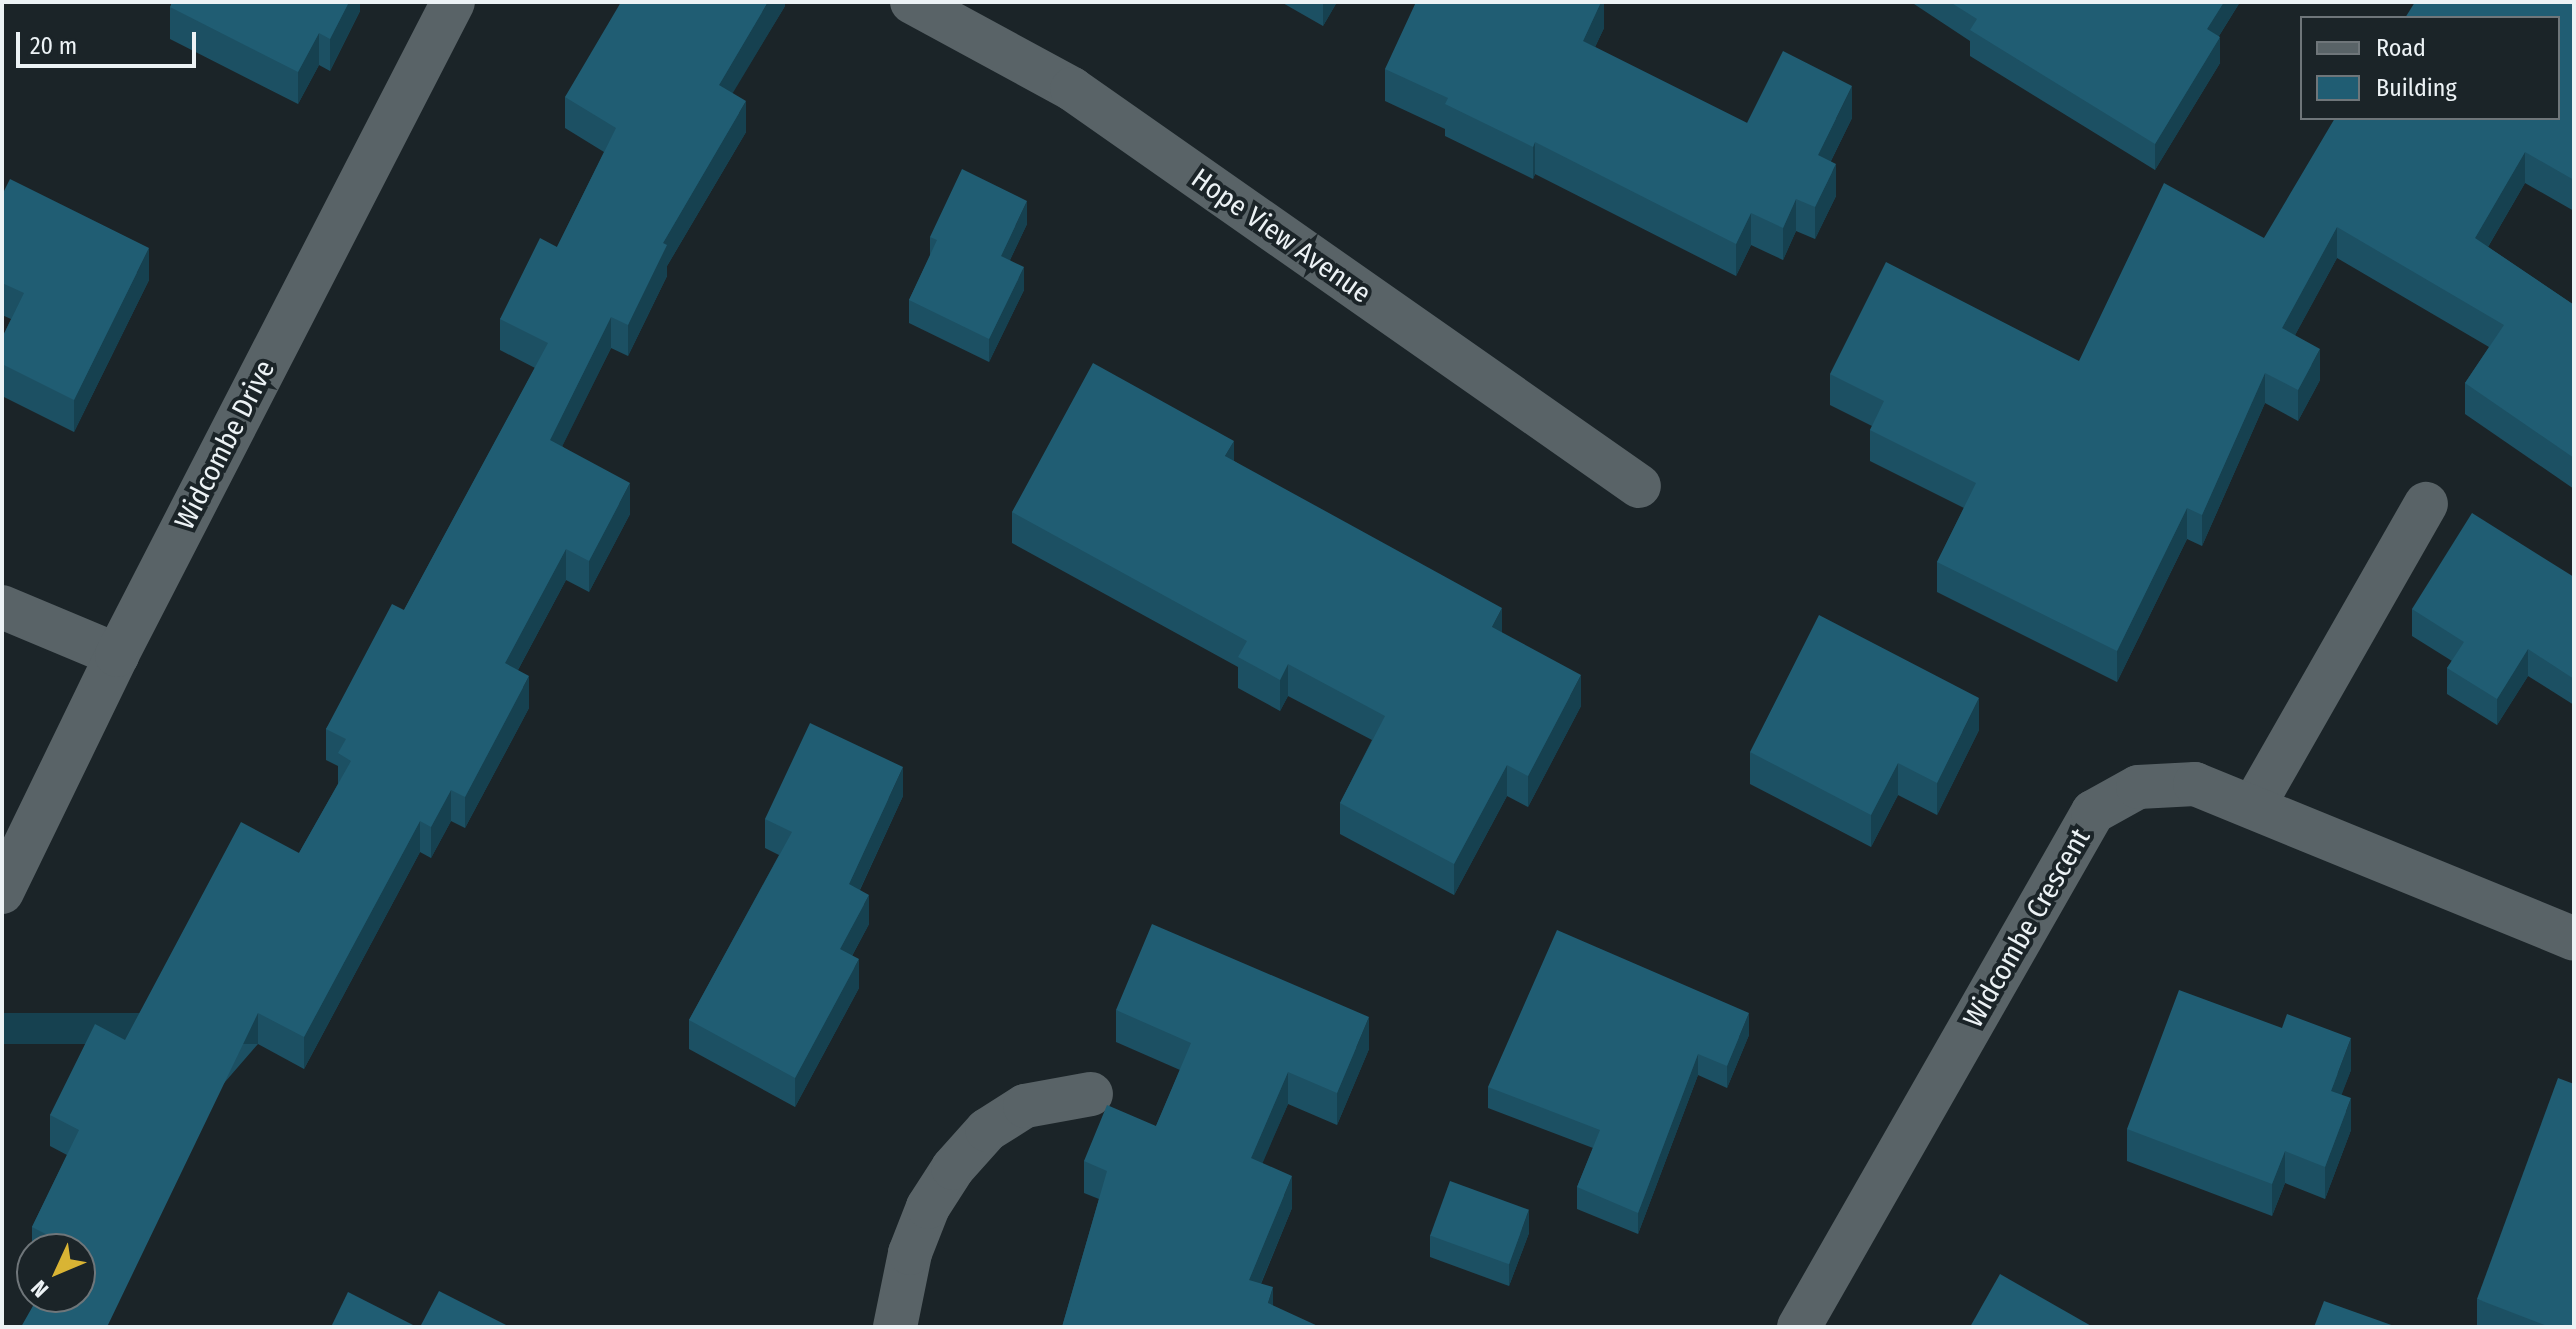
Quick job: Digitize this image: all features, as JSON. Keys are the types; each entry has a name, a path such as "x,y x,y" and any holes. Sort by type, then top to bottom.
{"street":[{"name":"Widcombe Drive","path":"2,892 117,655 453,2"},
{"name":"Hope View Avenue","path":"912,2 1072,89 1639,486"},
{"path":"2253,807 2426,504"},
{"path":"2,607 117,655"},
{"name":"Widcombe Crescent","path":"1799,1327 2093,812 2138,787 2195,784 2574,939"},
{"path":"895,1327 910,1253 928,1207 953,1168 987,1130 1025,1106 1091,1094"}],"building":[{"path":"172,2 349,2 330,39 319,33 298,72 170,7"},
{"path":"621,2 768,2 719,85 746,101 663,243 667,245 628,325 611,317 550,440 630,483 589,561 566,549 505,663 529,676 465,797 451,790 431,827 420,821 304,1037 258,1013 107,1327 21,1327 29,1313 96,1313 96,1233 44,1233 32,1227 79,1130 50,1115 95,1024 125,1040 241,822 299,853 351,761 338,753 346,739 326,729 392,604 404,610 548,343 500,319 540,238 557,247 616,128 565,97"},
{"path":"1416,2 1601,2 1583,41 1747,123 1783,51 1852,86 1818,155 1836,164 1815,207 1796,199 1783,228 1751,213 1736,244 1535,142 1533,147 1445,104 1448,98 1385,69"},
{"path":"1950,2 2224,2 2207,29 2220,37 2155,144 1970,30 1977,19"},
{"path":"2415,2 2574,2 2574,180 2525,152 2475,238 2574,305 2574,458 2465,383 2504,325 2337,227 2282,328 2320,349 2298,390 2265,373 2202,515 2187,508 2117,651 1937,562 1976,483 1870,430 1884,401 1830,374 1886,262 2079,361 2164,183 2264,238 2334,120 2560,120 2560,16 2406,16"},
{"path":"962,169 1027,201 1001,256 1024,267 989,339 909,300 937,240 930,237"},
{"path":"10,179 149,248 74,400 2,364 2,338 24,293 2,283 2,195"},
{"path":"1093,363 1234,441 1225,456 1502,608 1492,627 1581,675 1528,776 1507,765 1454,864 1340,803 1385,716 1288,664 1280,680 1238,657 1247,641 1012,512"},
{"path":"2472,513 2574,577 2574,679 2528,649 2497,699 2447,668 2464,642 2412,609"},
{"path":"1819,615 1979,698 1937,783 1898,763 1871,815 1750,752"},
{"path":"810,723 903,767 849,884 869,895 840,949 859,959 795,1078 689,1020 792,832 765,819"},
{"path":"1152,924 1369,1017 1337,1093 1288,1072 1251,1158 1292,1176 1249,1280 1273,1287 1268,1303 1320,1327 1062,1327 1107,1171 1084,1161 1107,1105 1156,1126 1191,1043 1116,1010"},
{"path":"1557,930 1749,1013 1727,1066 1698,1054 1638,1213 1577,1187 1600,1130 1488,1087"},
{"path":"2179,990 2282,1028 2287,1014 2351,1038 2331,1091 2351,1098 2325,1167 2285,1151 2272,1184 2127,1129"},
{"path":"2558,1078 2574,1084 2572,1327 2550,1327 2477,1299"},
{"path":"1450,1181 1529,1210 1509,1264 1430,1236"},
{"path":"2000,1274 2093,1327 1970,1327"},
{"path":"439,1291 510,1327 420,1327"},
{"path":"348,1292 417,1327 331,1327"},
{"path":"2324,1301 2397,1327 2314,1327"}]}
